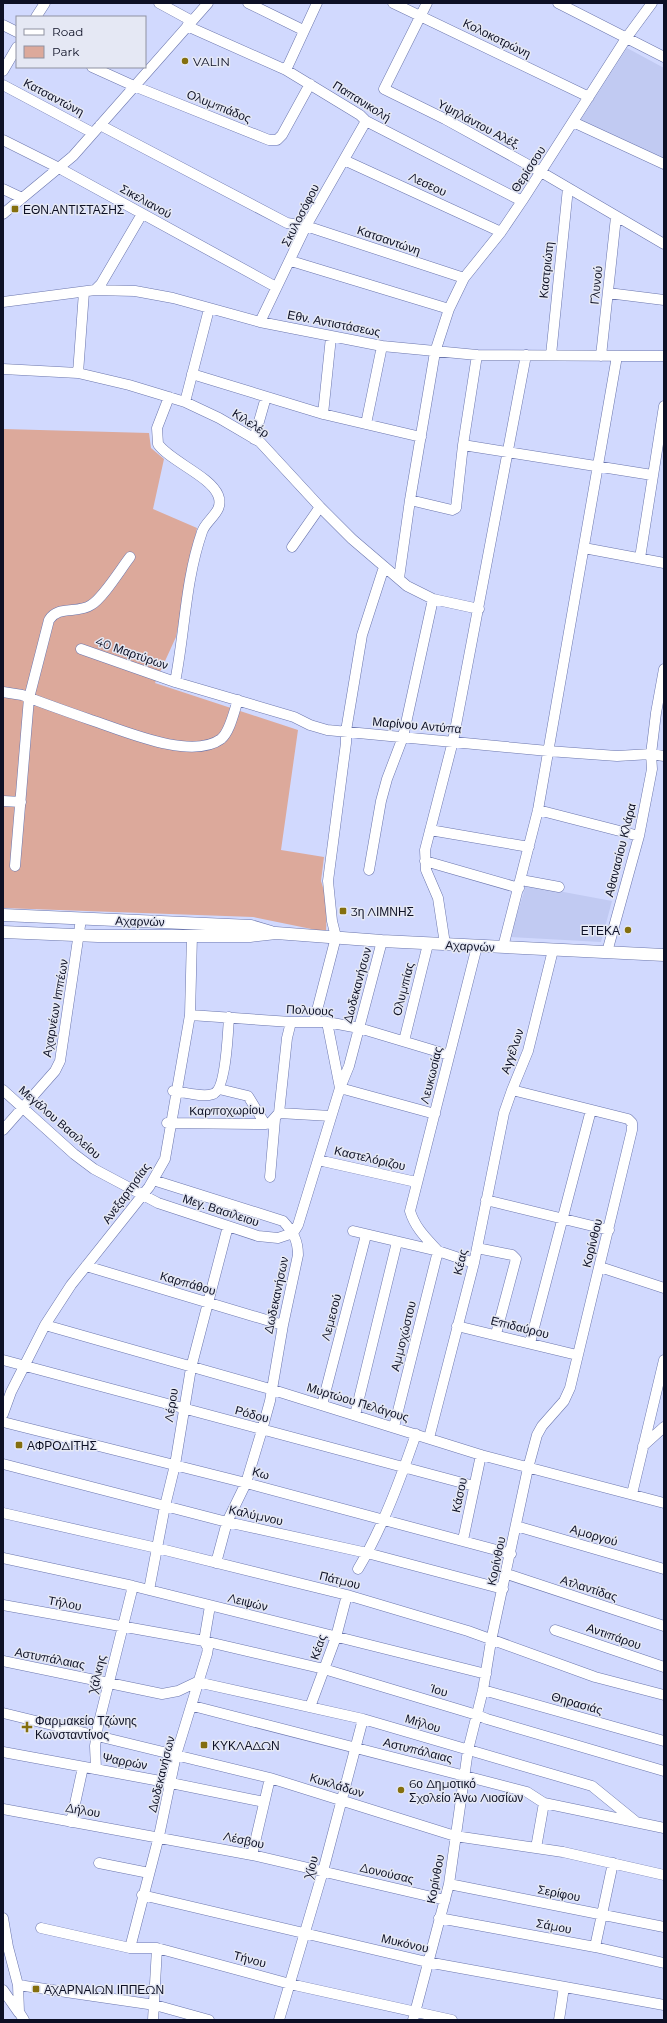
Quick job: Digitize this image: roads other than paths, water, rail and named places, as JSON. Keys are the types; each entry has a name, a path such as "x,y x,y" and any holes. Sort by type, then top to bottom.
{"main road":[{"name":"Αχαρνών","path":"3,915 251,926 276,933"},
{"name":"Αχαρνών","path":"3,932 79,936 250,936 276,933 428,944 664,955"}],"street":[{"path":"37,16 45,3"},
{"name":"Παπανικολή","path":"159,3 190,24 286,70 360,115 366,121 522,201"},
{"path":"3,214 59,168 93,133 208,3"},
{"path":"248,3 303,30"},
{"path":"286,70 303,30 317,3"},
{"name":"Κολοκοτρώνη","path":"393,3 589,97"},
{"path":"420,16 426,3"},
{"path":"558,3 664,57"},
{"name":"Θερίσσου","path":"399,578 410,500 435,352 449,309 464,278 522,201 627,37 652,3"},
{"name":"Υψηλάντου Αλέξ.","path":"420,16 384,89 541,172 664,244"},
{"path":"3,25 16,32"},
{"path":"3,71 16,49"},
{"name":"Ολυμπιάδος","path":"94,68 134,86 269,140 277,140 282,135 310,84"},
{"name":"Κατσαντώνη","path":"3,85 93,133"},
{"name":"Σκυλοσόφου","path":"260,322 276,287 291,261 306,226 366,121"},
{"path":"573,122 664,164"},
{"name":"Κατσαντώνη","path":"100,125 287,223 306,226 464,278"},
{"name":"Σικελιανού","path":"3,140 59,168 276,287"},
{"name":"Λεσεου","path":"344,160 500,232"},
{"name":"Καστριώτη","path":"551,355 568,188"},
{"path":"3,189 22,198"},
{"path":"95,290 101,284 142,214"},
{"name":"Γλυνού","path":"601,356 616,217"},
{"path":"291,261 449,309"},
{"name":"Εθν. Αντιστάσεως","path":"3,302 95,290 155,294 260,322 330,337 382,346 477,355 664,356"},
{"path":"78,373 84,292"},
{"path":"608,294 664,300"},
{"path":"185,402 209,309"},
{"path":"323,414 330,337"},
{"path":"366,424 382,346"},
{"path":"410,500 454,510 457,503 463,445 477,355"},
{"path":"445,944 438,898 429,880 425,861 425,850 453,741 526,355"},
{"path":"502,947 520,884 538,810 618,356"},
{"name":"Κιλελέρ","path":"3,368 78,373 185,402 219,418 264,446 270,455 320,508 384,567 417,592 433,599 479,608"},
{"path":"192,374 323,414 421,437"},
{"path":"254,439 266,396"},
{"path":"169,397 157,428 158,444 210,486 218,495 219,501 216,515 202,530 197,548 186,594 181,651 175,682"},
{"path":"640,558 664,406"},
{"path":"463,445 598,465 652,475"},
{"path":"292,547 320,508"},
{"path":"584,548 664,563"},
{"path":"15,866 29,698 49,620 52,615 58,612 90,606 96,602 130,557"},
{"path":"314,1022 336,937 332,921 328,881 346,751 346,731 362,635 384,567"},
{"path":"369,870 373,842 387,779 403,737 433,599"},
{"name":"40 Μαρτύρων","path":"81,649 175,682"},
{"name":"Αθανασίου Κλάρα","path":"608,952 639,836 652,769 651,754 664,669"},
{"name":"Μαρίνου Αντύπα","path":"175,682 294,717 317,728 548,751 617,756 651,754 664,756"},
{"path":"3,692 29,698 150,740 188,746 202,746 221,738 227,731 238,700"},
{"path":"3,801 21,802"},
{"path":"538,810 639,836"},
{"path":"430,830 529,847"},
{"path":"425,861 520,884 559,887"},
{"name":"Αχαρνέων Ιππέων","path":"3,1130 24,1108 55,1071 60,1061 81,919"},
{"name":"Ανεξαρτησίας","path":"3,1414 10,1392 45,1325 86,1266 153,1180 165,1159 175,1091 190,1015 192,935"},
{"name":"Δωδεκανήσων","path":"216,1563 227,1522 246,1483 270,1401 270,1390 298,1255 298,1244 293,1233 298,1225 331,1116 349,1066 382,941"},
{"name":"Ολυμπίας","path":"404,1041 428,944"},
{"name":"Λευκωσίας","path":"438,1251 418,1229 412,1220 410,1210 477,946"},
{"name":"Αγγέλων","path":"553,950 528,1051 512,1090 628,1119"},
{"name":"Πολυους","path":"190,1015 291,1022 327,1022 359,1028 450,1055"},
{"path":"175,1091 208,1095 215,1094 220,1089 223,1078 229,1017"},
{"path":"270,1177 287,1038 291,1022"},
{"path":"327,1022 340,1088 435,1114"},
{"path":"220,1089 248,1096 265,1124"},
{"name":"Μεγάλου Βασιλείου","path":"3,1090 74,1154 89,1165 142,1195"},
{"name":"Κέας","path":"429,1438 474,1263 504,1113 512,1090"},
{"path":"530,1342 591,1110"},
{"name":"Καρποχωρίου","path":"170,1123 265,1124 277,1116 331,1116"},
{"name":"Κορίνθου","path":"414,2016 427,1962 449,1884 468,1750 483,1690 491,1641 507,1574 528,1468 537,1435 542,1426 564,1402 570,1388 632,1130 632,1123 628,1119"},
{"name":"Καστελόριζου","path":"318,1160 416,1182"},
{"path":"153,1180 283,1221 293,1233"},
{"name":"Μεγ. Βασιλειου","path":"142,1195 158,1203 258,1236 278,1238 293,1233"},
{"path":"486,1200 609,1230"},
{"name":"Λέρου","path":"149,1590 165,1506 175,1464 191,1368 228,1226"},
{"path":"352,1231 438,1251 474,1263"},
{"name":"Λεμεσού","path":"322,1405 366,1235"},
{"path":"355,1415 397,1242"},
{"path":"477,1248 512,1255 516,1260 496,1334"},
{"name":"Αμμοχώστου","path":"394,1427 438,1251"},
{"name":"Καρπάθου","path":"86,1266 283,1325"},
{"path":"600,1267 664,1288"},
{"name":"Μυρτώου Πελάγους","path":"45,1325 322,1405 481,1455 664,1503"},
{"name":"Επιδαύρου","path":"457,1326 530,1342 577,1355"},
{"name":"Ρόδου","path":"3,1360 474,1486"},
{"path":"632,1494 664,1360"},
{"name":"Κω","path":"3,1422 175,1464 511,1554"},
{"path":"643,1446 664,1427"},
{"path":"358,1569 367,1553 404,1468 416,1434"},
{"name":"Κάσου","path":"463,1540 481,1455"},
{"name":"Καλύμνου","path":"3,1464 227,1522 367,1553 503,1589"},
{"name":"Πάτμου","path":"3,1513 157,1548 347,1595 436,1621 595,1677 664,1695"},
{"name":"Αμοργού","path":"516,1526 664,1569"},
{"name":"Λειψών","path":"3,1558 133,1586 486,1674"},
{"name":"Ατλαντίδας","path":"507,1574 664,1626"},
{"name":"Χάλκης","path":"96,1769 96,1737 133,1586"},
{"name":"Κέας","path":"310,1707 336,1637 347,1595"},
{"name":"Τήλου","path":"3,1605 204,1641"},
{"name":"Δωδεκανήσων","path":"130,1948 142,1895 159,1836 176,1755 193,1706 197,1682 207,1654 208,1648 204,1641 210,1606"},
{"name":"Αντιπάρου","path":"555,1630 664,1667"},
{"name":"Ίου","path":"204,1641 324,1669 664,1771"},
{"name":"Αστυπάλαιας","path":"3,1661 162,1694 178,1691 197,1682"},
{"name":"Μήλου","path":"197,1682 363,1719 592,1786 635,1821 664,1828"},
{"name":"Θηρασιάς","path":"483,1690 664,1741"},
{"name":"Αστυπάλαιας","path":"193,1706 527,1792 544,1803 635,1821"},
{"name":"Κυκλάδων","path":"3,1713 96,1737 270,1778 455,1836 562,1852 664,1875"},
{"name":"Χίου","path":"279,2020 324,1871 363,1719"},
{"name":"Ψαρρών","path":"3,1752 264,1802"},
{"path":"72,1822 83,1767"},
{"path":"252,1855 270,1778"},
{"path":"536,1848 544,1803"},
{"name":"Δήλου","path":"3,1809 159,1836"},
{"name":"Λέσβου","path":"159,1836 324,1871"},
{"path":"99,1863 149,1873"},
{"path":"595,1947 613,1863"},
{"name":"Δονούσας","path":"324,1871 445,1900"},
{"name":"Σερίφου","path":"449,1884 664,1927"},
{"name":"Μυκόνου","path":"142,1895 427,1962 664,2005"},
{"path":"3,1918 6,1951 18,1984 21,2017"},
{"name":"Σάμου","path":"440,1918 595,1947 664,1963"},
{"name":"Τήνου","path":"41,1928 130,1948 157,1948 414,2016 452,2020"},
{"path":"153,2020 155,2005 154,1971 157,1948"},
{"path":"18,1984 155,2005 210,2020"},
{"path":"558,2020 564,1987"},
{"path":"3,1990 21,2017"}],"place":[{"name":"VALIN","path":"185,61"},
{"name":"ΕΘΝ.ΑΝΤΙΣΤΑΣΗΣ","path":"15,209"},
{"name":"3η ΛΙΜΝΗΣ","path":"343,911"},
{"name":"ΕΤΕΚΑ","path":"628,930"},
{"name":"ΑΦΡΟΔΙΤΗΣ","path":"19,1445"},
{"name":"Φαρμακείο Τζώνης Κωνσταντίνος","path":"27,1727"},
{"name":"ΚΥΚΛΑΔΩΝ","path":"204,1745"},
{"name":"6ο Δημοτικό Σχολείο Άνω Λιοσίων","path":"401,1790"},
{"name":"ΑΧΑΡΝΑΙΩΝ ΙΠΠΕΩΝ","path":"36,1989"}]}
